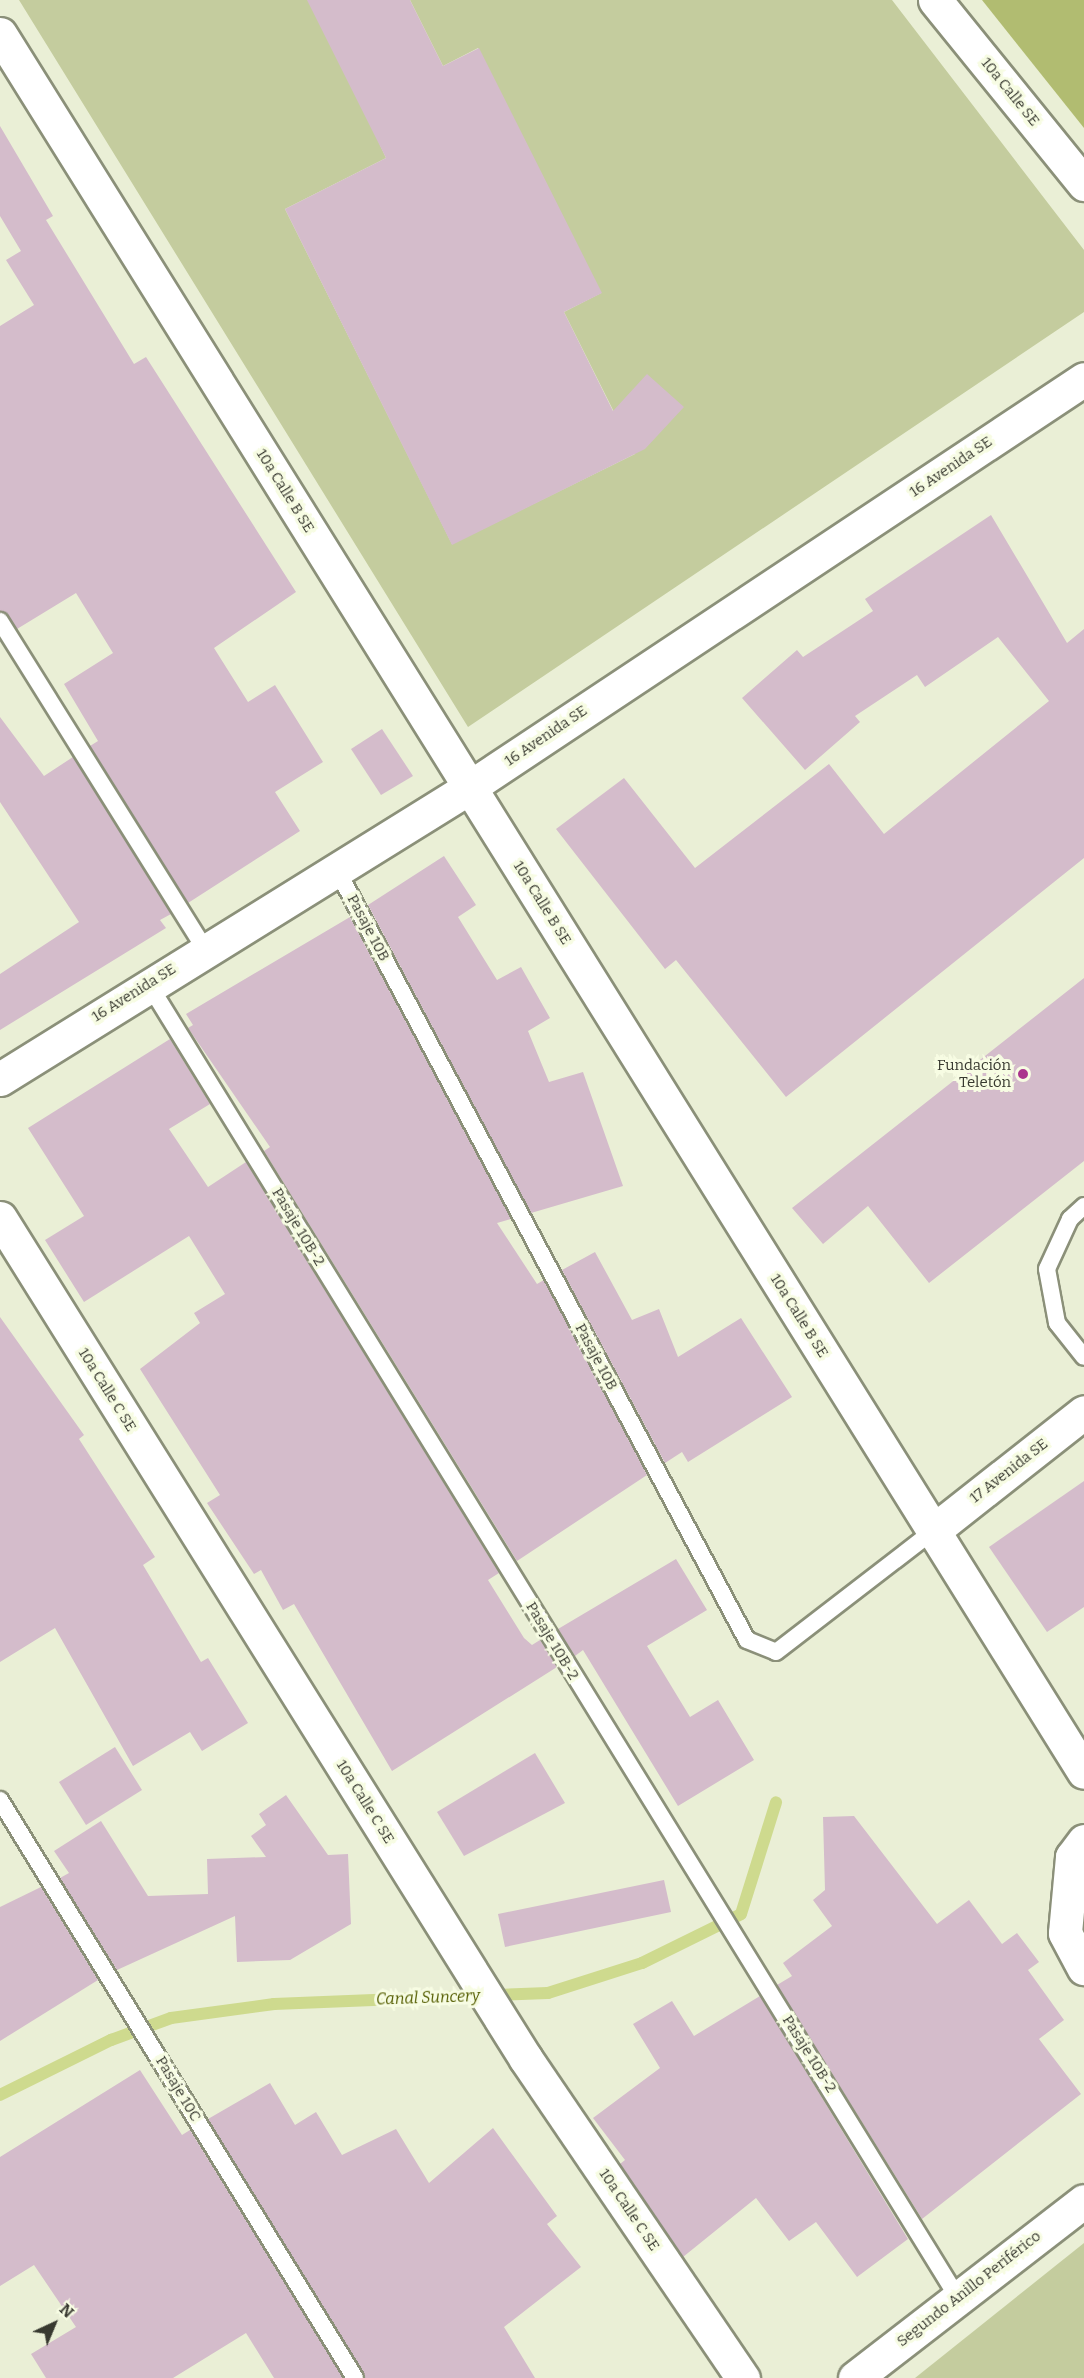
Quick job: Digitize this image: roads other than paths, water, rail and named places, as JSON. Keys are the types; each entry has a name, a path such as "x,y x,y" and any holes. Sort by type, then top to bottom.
{"street":[{"name":"10a Calle SE","path":"935,0 1084,184"},
{"name":"10a Calle B SE","path":"0,34 1084,1772"},
{"name":"16 Avenida SE","path":"0,1078 148,983 470,787 1084,379"},
{"name":"10a Calle C SE","path":"0,1218 526,2058 743,2378"},
{"name":"17 Avenida SE","path":"933,1531 1084,1412"},
{"path":"1084,1841 1072,1857 1065,1933 1084,1968"},
{"name":"Segundo Anillo Periférico","path":"855,2378 1084,2201"}],"lane":[{"path":"0,621 205,949"},
{"name":"Pasaje 10B","path":"337,870 747,1640 776,1652 933,1531"},
{"name":"Pasaje 10B-2","path":"148,983 678,1849 753,1964 958,2298"},
{"path":"1084,1206 1070,1219 1047,1269 1057,1323 1084,1357"},
{"name":"Pasaje 10C","path":"0,1800 356,2378"}],"waterway":[{"name":"Canal Suncery","path":"0,2095 111,2040 171,2018 274,2004 548,1993 642,1963 741,1914 776,1802"}],"place":[{"name":"Fundación Teletón","path":"1023,1074"}]}
